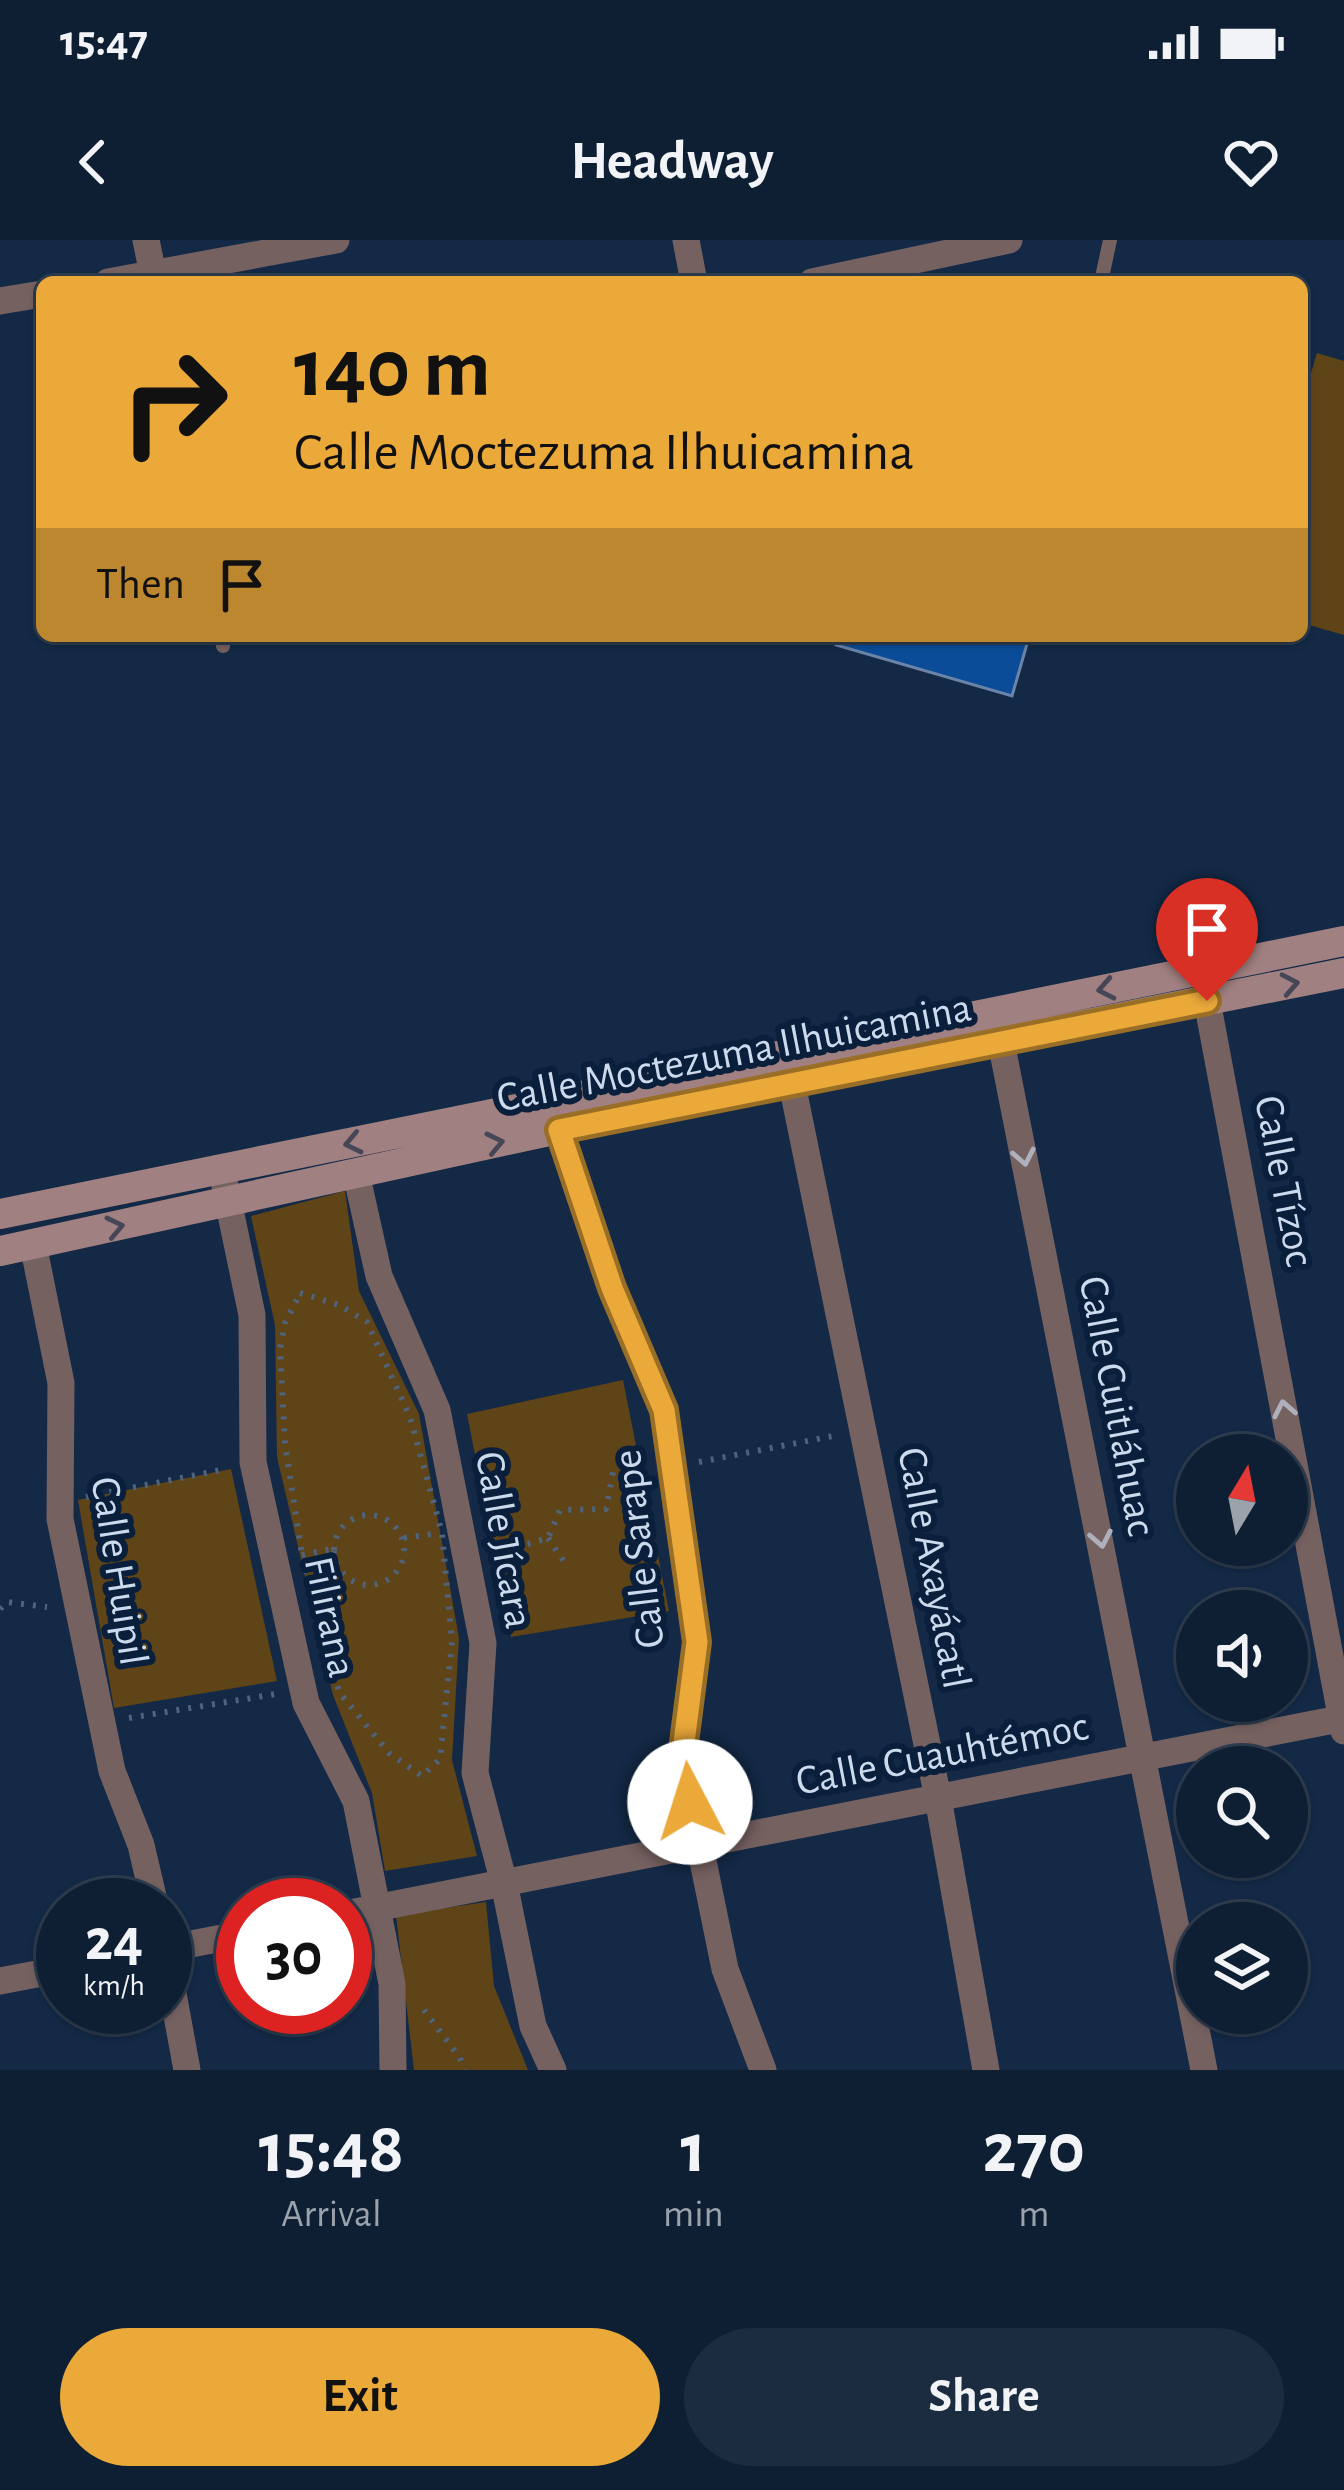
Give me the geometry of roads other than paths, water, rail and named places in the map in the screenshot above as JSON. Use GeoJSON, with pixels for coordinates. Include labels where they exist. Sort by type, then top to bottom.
{"type":"FeatureCollection","features":[{"type":"Feature","properties":{"kind":"street"},"geometry":{"type":"LineString","coordinates":[[146,240],[153,276]]}},
{"type":"Feature","properties":{"kind":"street"},"geometry":{"type":"LineString","coordinates":[[163,276],[336,240]]}},
{"type":"Feature","properties":{"kind":"street"},"geometry":{"type":"LineString","coordinates":[[686,240],[693,276]]}},
{"type":"Feature","properties":{"kind":"street"},"geometry":{"type":"LineString","coordinates":[[836,276],[963,244],[1009,240]]}},
{"type":"Feature","properties":{"kind":"street"},"geometry":{"type":"LineString","coordinates":[[0,301],[36,294]]}},
{"type":"Feature","properties":{"kind":"street","name":"Calle Moctezuma Ilhuicamina"},"geometry":{"type":"LineString","coordinates":[[0,1251],[356,1173],[555,1115],[1344,941]]}},
{"type":"Feature","properties":{"kind":"street","name":"Calle Moctezuma Ilhuicamina"},"geometry":{"type":"LineString","coordinates":[[0,1214],[555,1115],[792,1084],[1344,973]]}},
{"type":"Feature","properties":{"kind":"street","name":"Calle Tízoc"},"geometry":{"type":"LineString","coordinates":[[1207,1001],[1343,1723]]}},
{"type":"Feature","properties":{"kind":"street","name":"Calle Cuitláhuac"},"geometry":{"type":"LineString","coordinates":[[1001,1042],[1204,2070]]}},
{"type":"Feature","properties":{"kind":"street","name":"Calle Axayácatl"},"geometry":{"type":"LineString","coordinates":[[792,1084],[938,1798],[986,2070]]}},
{"type":"Feature","properties":{"kind":"street","name":"Calle Sarape"},"geometry":{"type":"LineString","coordinates":[[555,1115],[612,1288],[664,1410],[697,1642],[682,1758],[725,1969],[763,2070]]}},
{"type":"Feature","properties":{"kind":"street","name":"Filirana"},"geometry":{"type":"LineString","coordinates":[[221,1171],[252,1315],[254,1462],[303,1691],[356,1801],[392,1981],[394,2070]]}},
{"type":"Feature","properties":{"kind":"street","name":"Calle Jícara"},"geometry":{"type":"LineString","coordinates":[[356,1173],[379,1276],[437,1410],[483,1643],[475,1773],[504,1883],[533,2026],[553,2070]]}},
{"type":"Feature","properties":{"kind":"street","name":"Calle Huipil"},"geometry":{"type":"LineString","coordinates":[[33,1244],[61,1383],[60,1503],[79,1612],[112,1771],[149,1878]]}},
{"type":"Feature","properties":{"kind":"street","name":"Calle Cuauhtémoc"},"geometry":{"type":"LineString","coordinates":[[372,1909],[1145,1757],[1343,1723]]}},
{"type":"Feature","properties":{"kind":"street"},"geometry":{"type":"LineString","coordinates":[[0,1982],[36,1975]]}},
{"type":"Feature","properties":{"kind":"street"},"geometry":{"type":"LineString","coordinates":[[180,2034],[187,2070]]}},
{"type":"Feature","properties":{"kind":"lane"},"geometry":{"type":"LineString","coordinates":[[1103,276],[1110,240]]}}]}
